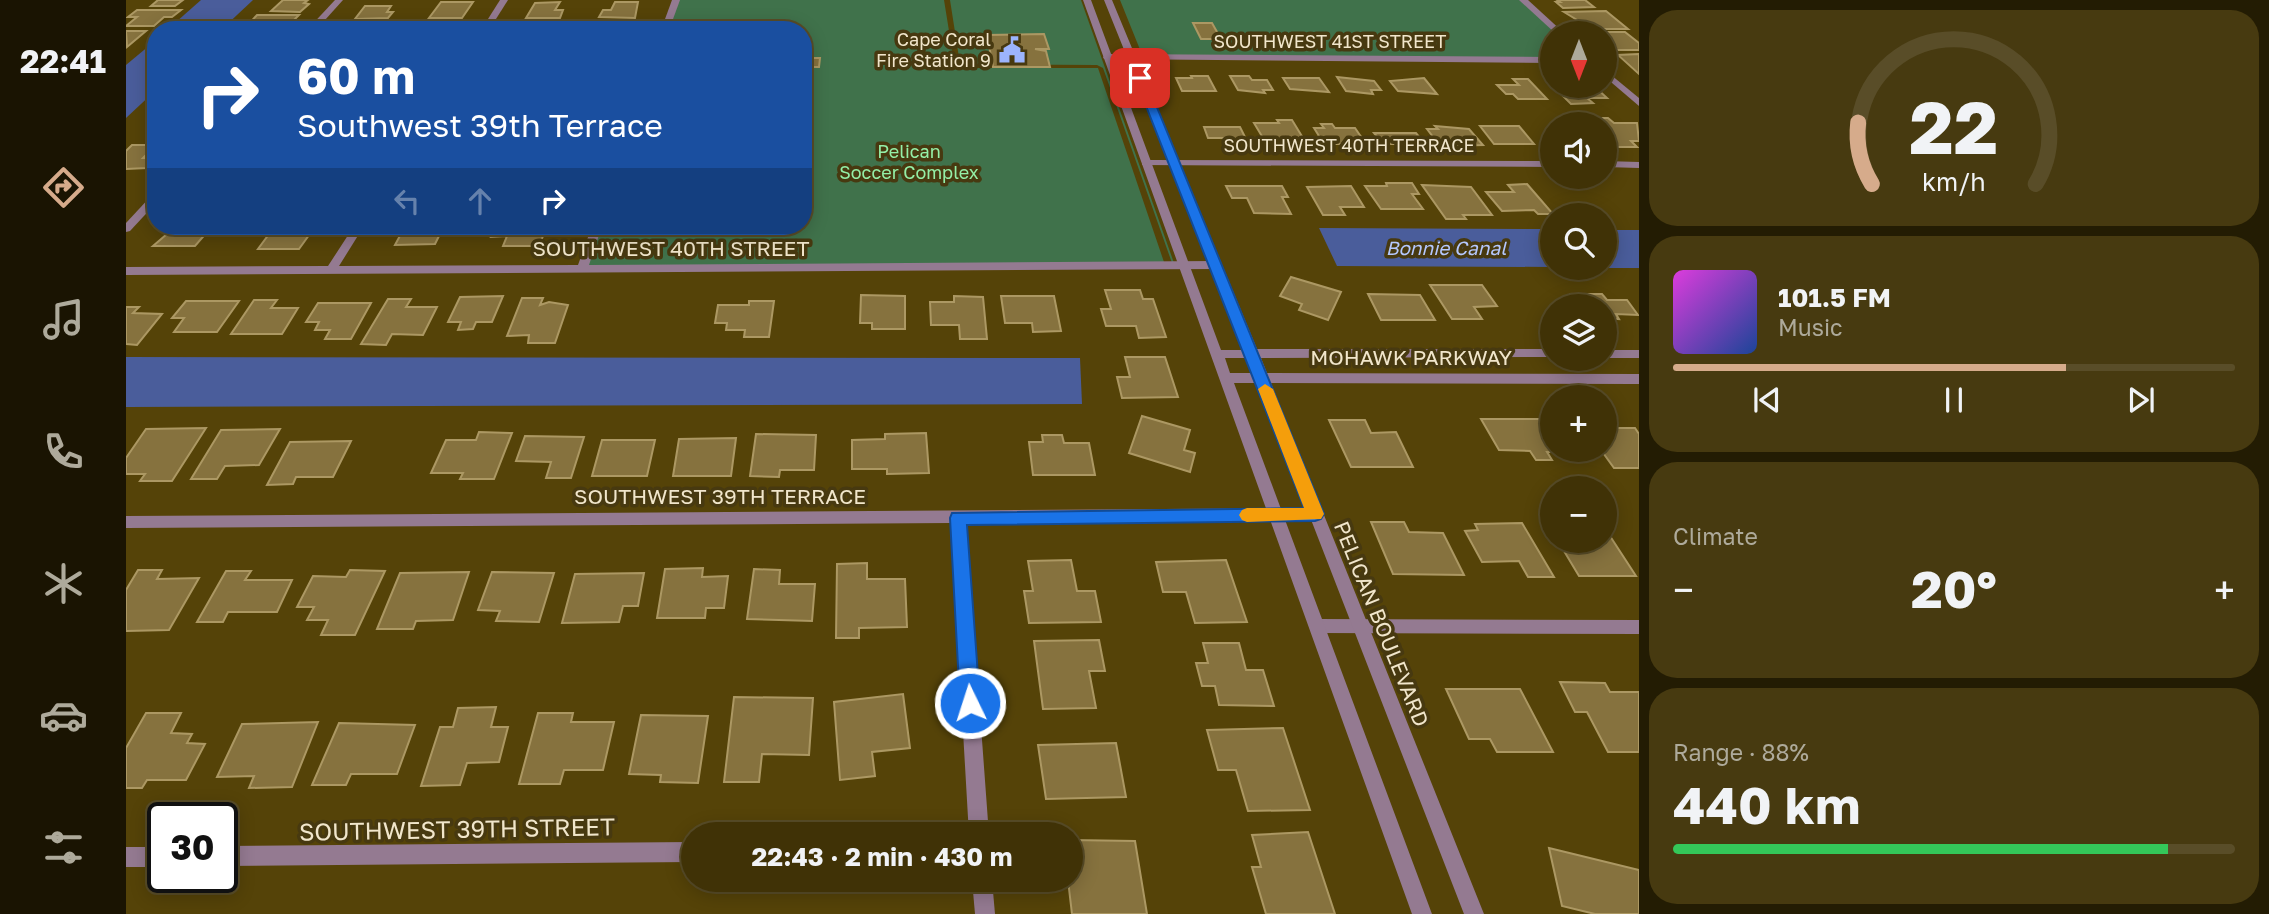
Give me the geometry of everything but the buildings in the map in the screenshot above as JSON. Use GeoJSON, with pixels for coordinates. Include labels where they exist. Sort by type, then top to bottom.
{"type":"FeatureCollection","features":[{"type":"Feature","properties":{"kind":"street"},"geometry":{"type":"LineString","coordinates":[[319,21],[339,0]]}},
{"type":"Feature","properties":{"kind":"street"},"geometry":{"type":"LineString","coordinates":[[491,21],[504,0]]}},
{"type":"Feature","properties":{"kind":"street"},"geometry":{"type":"LineString","coordinates":[[669,21],[676,0]]}},
{"type":"Feature","properties":{"kind":"street"},"geometry":{"type":"LineString","coordinates":[[1087,0],[1422,914]]}},
{"type":"Feature","properties":{"kind":"street","name":"PELICAN BOULEVARD"},"geometry":{"type":"LineString","coordinates":[[1108,0],[1253,354],[1474,914]]}},
{"type":"Feature","properties":{"kind":"street"},"geometry":{"type":"LineString","coordinates":[[1523,0],[1547,21]]}},
{"type":"Feature","properties":{"kind":"street","name":"SOUTHWEST 41ST STREET"},"geometry":{"type":"LineString","coordinates":[[1107,57],[1540,60]]}},
{"type":"Feature","properties":{"kind":"street"},"geometry":{"type":"LineString","coordinates":[[1617,84],[1639,103]]}},
{"type":"Feature","properties":{"kind":"street","name":"SOUTHWEST 40TH TERRACE"},"geometry":{"type":"LineString","coordinates":[[1146,163],[1540,164]]}},
{"type":"Feature","properties":{"kind":"street"},"geometry":{"type":"LineString","coordinates":[[1617,164],[1639,165]]}},
{"type":"Feature","properties":{"kind":"street"},"geometry":{"type":"LineString","coordinates":[[126,229],[147,207]]}},
{"type":"Feature","properties":{"kind":"street"},"geometry":{"type":"LineString","coordinates":[[331,270],[353,235]]}},
{"type":"Feature","properties":{"kind":"street"},"geometry":{"type":"LineString","coordinates":[[582,268],[594,235]]}},
{"type":"Feature","properties":{"kind":"street","name":"SOUTHWEST 40TH STREET"},"geometry":{"type":"LineString","coordinates":[[126,271],[1216,265]]}},
{"type":"Feature","properties":{"kind":"street","name":"MOHAWK PARKWAY"},"geometry":{"type":"LineString","coordinates":[[1217,355],[1540,354]]}},
{"type":"Feature","properties":{"kind":"street"},"geometry":{"type":"LineString","coordinates":[[1617,354],[1639,354]]}},
{"type":"Feature","properties":{"kind":"street","name":"MOHAWK PARKWAY"},"geometry":{"type":"LineString","coordinates":[[1225,378],[1639,379]]}},
{"type":"Feature","properties":{"kind":"street","name":"SOUTHWEST 39TH TERRACE"},"geometry":{"type":"LineString","coordinates":[[126,522],[1315,514]]}},
{"type":"Feature","properties":{"kind":"street"},"geometry":{"type":"LineString","coordinates":[[958,518],[978,822]]}},
{"type":"Feature","properties":{"kind":"street"},"geometry":{"type":"LineString","coordinates":[[1318,625],[1639,627]]}},
{"type":"Feature","properties":{"kind":"street","name":"SOUTHWEST 39TH STREET"},"geometry":{"type":"LineString","coordinates":[[238,856],[681,852]]}},
{"type":"Feature","properties":{"kind":"street"},"geometry":{"type":"LineString","coordinates":[[126,857],[147,857]]}},
{"type":"Feature","properties":{"kind":"street"},"geometry":{"type":"LineString","coordinates":[[983,892],[985,914]]}},
{"type":"Feature","properties":{"kind":"green space","name":"Pelican Soccer Complex"},"geometry":{"type":"Polygon","coordinates":[[[675,0],[944,0],[955,68],[1098,68],[1165,265],[582,269],[594,235],[812,235],[812,21],[668,21],[675,0]]]}},
{"type":"Feature","properties":{"kind":"green space"},"geometry":{"type":"Polygon","coordinates":[[[950,0],[1081,0],[1174,263],[1103,68],[1097,65],[960,64],[950,0]]]}},
{"type":"Feature","properties":{"kind":"green space"},"geometry":{"type":"Polygon","coordinates":[[[1120,0],[1523,0],[1547,21],[1540,21],[1540,59],[1143,57],[1120,0]]]}},
{"type":"Feature","properties":{"kind":"water"},"geometry":{"type":"Polygon","coordinates":[[[201,0],[253,0],[231,21],[177,21],[201,0]]]}},
{"type":"Feature","properties":{"kind":"water"},"geometry":{"type":"Polygon","coordinates":[[[147,48],[147,98],[126,118],[126,65],[147,48]]]}},
{"type":"Feature","properties":{"kind":"water","name":"Bonnie Canal"},"geometry":{"type":"Polygon","coordinates":[[[1319,228],[1540,229],[1540,267],[1337,266],[1319,228]]]}},
{"type":"Feature","properties":{"kind":"water"},"geometry":{"type":"Polygon","coordinates":[[[1617,230],[1639,230],[1639,268],[1617,268],[1617,230]]]}},
{"type":"Feature","properties":{"kind":"water"},"geometry":{"type":"Polygon","coordinates":[[[126,357],[1080,358],[1082,404],[126,407],[126,357]]]}},
{"type":"Feature","properties":{"kind":"slow traffic"},"geometry":{"type":"LineString","coordinates":[[1247,515],[1315,514],[1265,389]]}},
{"type":"Feature","properties":{"kind":"place","name":"Cape Coral Fire Station 9"},"geometry":{"type":"Point","coordinates":[1012,50]}},
{"type":"Feature","properties":{"kind":"route"},"geometry":{"type":"LineString","coordinates":[[970,703],[958,518],[1315,514],[1140,78]]}}]}
